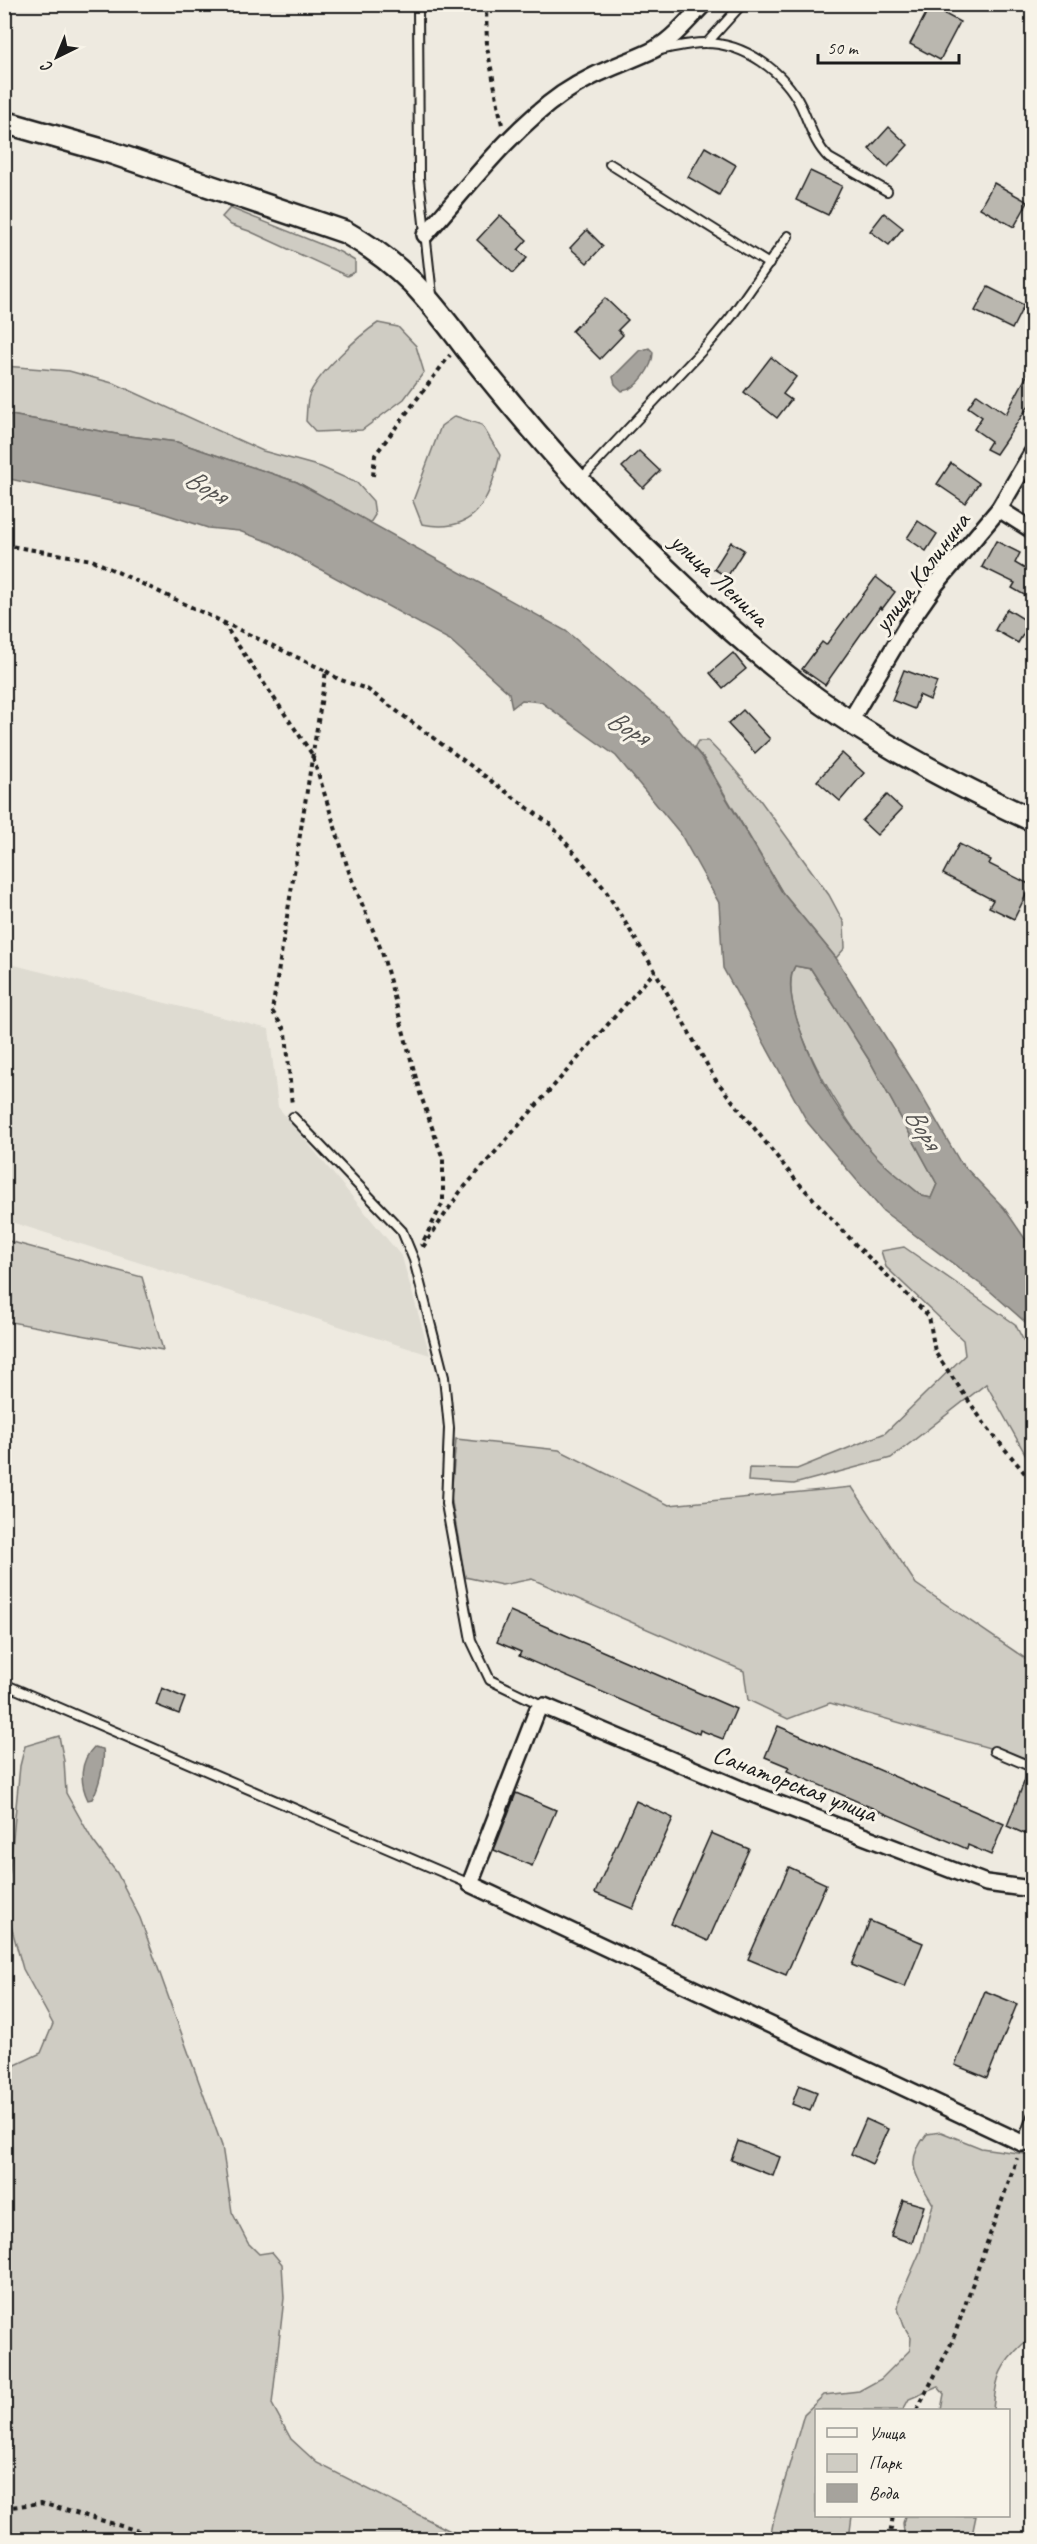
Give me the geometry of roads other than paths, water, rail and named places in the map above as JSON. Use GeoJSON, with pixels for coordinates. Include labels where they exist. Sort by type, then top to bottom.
{"type":"FeatureCollection","features":[{"type":"Feature","properties":{"kind":"street"},"geometry":{"type":"LineString","coordinates":[[425,235],[506,143],[561,95],[594,73],[650,52],[666,42],[704,4]]}},
{"type":"Feature","properties":{"kind":"street","name":"улица Ленина"},"geometry":{"type":"LineString","coordinates":[[4,122],[109,152],[345,232],[375,250],[395,264],[433,303],[461,340],[579,481],[713,612],[781,672],[850,721],[929,768],[1032,820]]}},
{"type":"Feature","properties":{"kind":"street","name":"улица Калинина"},"geometry":{"type":"LineString","coordinates":[[850,721],[906,627],[936,584],[999,509],[1032,453]]}},
{"type":"Feature","properties":{"kind":"street"},"geometry":{"type":"LineString","coordinates":[[999,509],[1032,530]]}},
{"type":"Feature","properties":{"kind":"street"},"geometry":{"type":"LineString","coordinates":[[544,1706],[537,1711],[470,1884],[1027,2145]]}},
{"type":"Feature","properties":{"kind":"street","name":"Санаторская улица"},"geometry":{"type":"LineString","coordinates":[[544,1706],[745,1791],[986,1884],[1032,1889]]}},
{"type":"Feature","properties":{"kind":"lane"},"geometry":{"type":"LineString","coordinates":[[418,4],[419,178],[433,303]]}},
{"type":"Feature","properties":{"kind":"lane"},"geometry":{"type":"LineString","coordinates":[[707,43],[742,4]]}},
{"type":"Feature","properties":{"kind":"lane"},"geometry":{"type":"LineString","coordinates":[[650,52],[707,43],[731,46],[757,58],[771,69],[800,104],[821,151],[886,191]]}},
{"type":"Feature","properties":{"kind":"lane"},"geometry":{"type":"LineString","coordinates":[[610,164],[769,264]]}},
{"type":"Feature","properties":{"kind":"lane"},"geometry":{"type":"LineString","coordinates":[[579,481],[711,341],[788,236]]}},
{"type":"Feature","properties":{"kind":"lane"},"geometry":{"type":"LineString","coordinates":[[293,1117],[402,1231],[414,1260],[444,1377],[449,1428],[446,1504],[471,1640],[490,1680],[544,1706]]}},
{"type":"Feature","properties":{"kind":"lane"},"geometry":{"type":"LineString","coordinates":[[4,1684],[470,1884]]}},
{"type":"Feature","properties":{"kind":"lane"},"geometry":{"type":"LineString","coordinates":[[994,1751],[1032,1767]]}},
{"type":"Feature","properties":{"kind":"lane"},"geometry":{"type":"LineString","coordinates":[[1027,2145],[1032,2116]]}},
{"type":"Feature","properties":{"kind":"water"},"geometry":{"type":"Polygon","coordinates":[[[649,348],[653,352],[647,370],[639,382],[628,390],[622,391],[615,384],[613,377],[639,351],[649,348]]]}},
{"type":"Feature","properties":{"kind":"water","name":"Воря"},"geometry":{"type":"Polygon","coordinates":[[[5,414],[122,435],[177,442],[297,482],[566,631],[667,716],[703,759],[782,892],[836,958],[915,1084],[960,1162],[1004,1208],[1032,1249],[1032,1328],[991,1292],[883,1211],[808,1123],[723,968],[719,903],[680,833],[616,756],[541,702],[522,700],[512,708],[509,693],[450,640],[272,543],[239,531],[208,528],[156,511],[5,478],[5,414]],[[795,966],[791,978],[791,994],[801,1030],[823,1083],[839,1110],[874,1154],[922,1196],[931,1198],[937,1184],[871,1063],[811,969],[795,966]]]}},
{"type":"Feature","properties":{"kind":"water"},"geometry":{"type":"Polygon","coordinates":[[[94,1747],[103,1749],[103,1761],[97,1788],[92,1799],[88,1800],[83,1786],[82,1772],[86,1759],[94,1747]]]}}]}
